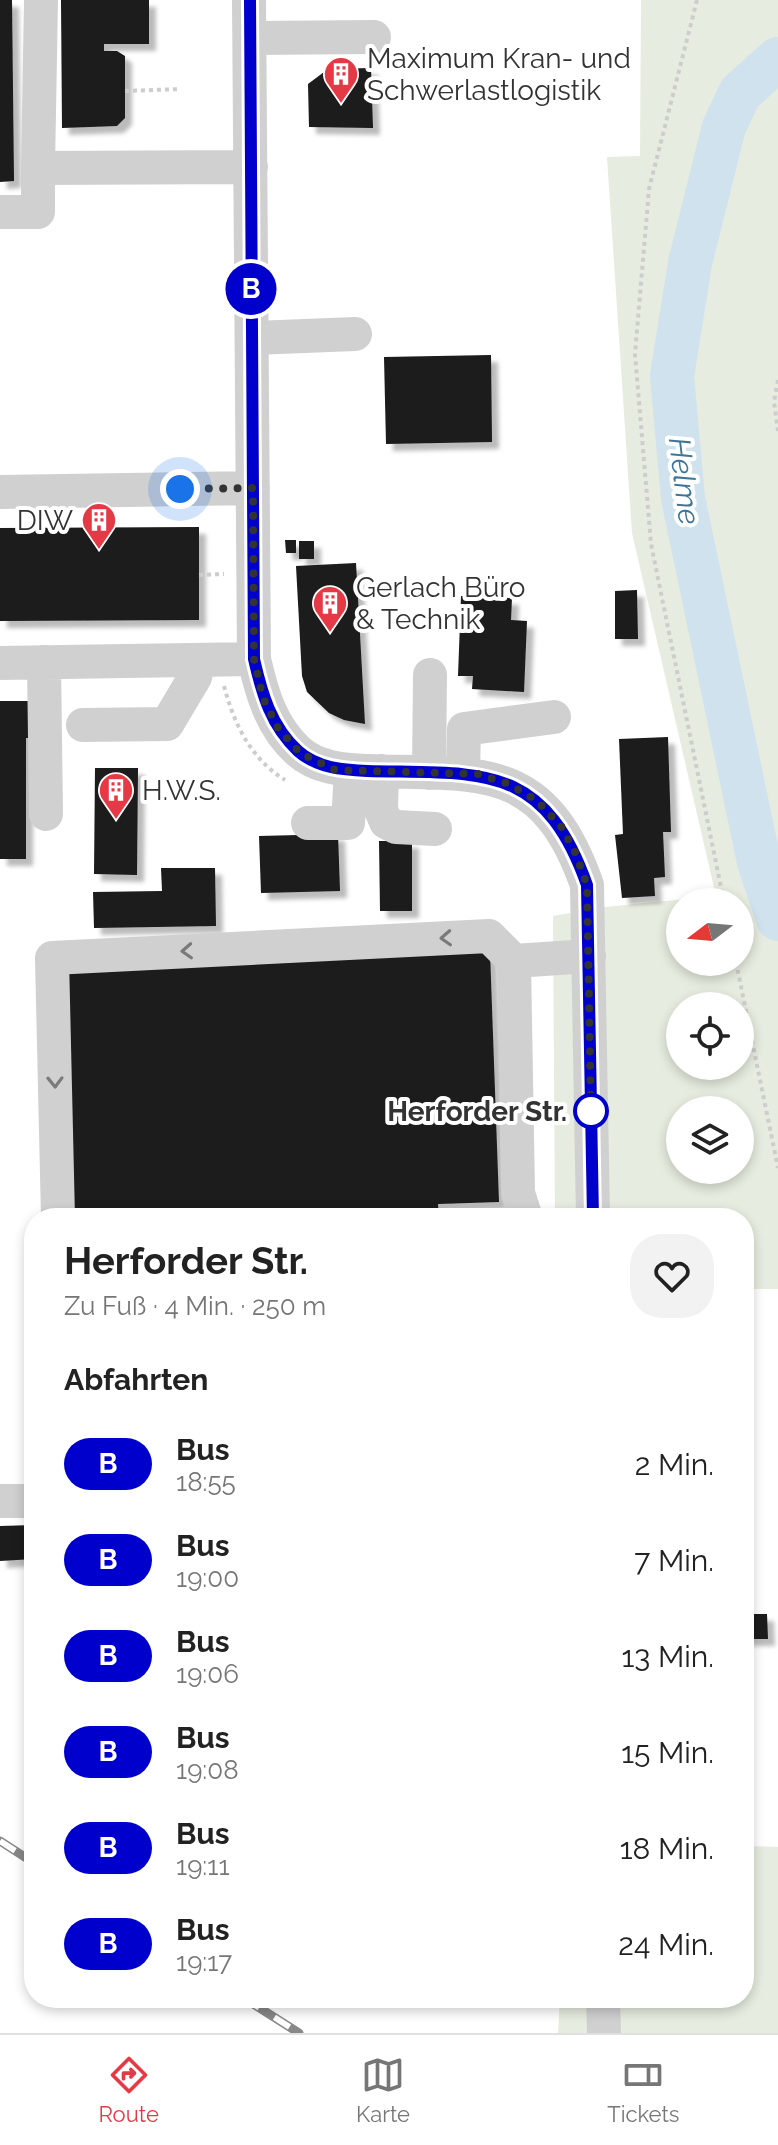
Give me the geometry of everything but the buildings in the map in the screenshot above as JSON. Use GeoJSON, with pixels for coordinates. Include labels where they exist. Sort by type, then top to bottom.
{"type":"FeatureCollection","features":[{"type":"Feature","properties":{"kind":"street"},"geometry":{"type":"LineString","coordinates":[[0,212],[38,212],[41,0]]}},
{"type":"Feature","properties":{"kind":"street"},"geometry":{"type":"LineString","coordinates":[[226,659],[253,488],[249,0]]}},
{"type":"Feature","properties":{"kind":"street"},"geometry":{"type":"LineString","coordinates":[[250,38],[374,37]]}},
{"type":"Feature","properties":{"kind":"street"},"geometry":{"type":"LineString","coordinates":[[38,168],[251,167]]}},
{"type":"Feature","properties":{"kind":"street"},"geometry":{"type":"LineString","coordinates":[[252,338],[355,334]]}},
{"type":"Feature","properties":{"kind":"street"},"geometry":{"type":"LineString","coordinates":[[0,492],[253,488]]}},
{"type":"Feature","properties":{"kind":"street"},"geometry":{"type":"LineString","coordinates":[[83,725],[167,724],[195,677],[226,659]]}},
{"type":"Feature","properties":{"kind":"street"},"geometry":{"type":"LineString","coordinates":[[0,663],[226,659],[263,698],[278,728],[300,753],[335,770],[478,774],[509,784],[536,800],[561,826],[587,885],[593,1208]]}},
{"type":"Feature","properties":{"kind":"street"},"geometry":{"type":"LineString","coordinates":[[44,662],[46,814]]}},
{"type":"Feature","properties":{"kind":"street"},"geometry":{"type":"LineString","coordinates":[[429,773],[430,675]]}},
{"type":"Feature","properties":{"kind":"street"},"geometry":{"type":"LineString","coordinates":[[463,774],[464,729],[554,717]]}},
{"type":"Feature","properties":{"kind":"street"},"geometry":{"type":"LineString","coordinates":[[308,823],[348,823],[367,771]]}},
{"type":"Feature","properties":{"kind":"street"},"geometry":{"type":"LineString","coordinates":[[367,771],[386,822],[396,827],[435,829]]}},
{"type":"Feature","properties":{"kind":"street"},"geometry":{"type":"LineString","coordinates":[[58,1208],[52,958],[489,936],[514,961],[518,1193],[523,1208]]}},
{"type":"Feature","properties":{"kind":"street"},"geometry":{"type":"LineString","coordinates":[[514,961],[589,956]]}},
{"type":"Feature","properties":{"kind":"street"},"geometry":{"type":"LineString","coordinates":[[0,1501],[24,1501]]}},
{"type":"Feature","properties":{"kind":"street"},"geometry":{"type":"LineString","coordinates":[[603,2008],[604,2033]]}},
{"type":"Feature","properties":{"kind":"path"},"geometry":{"type":"LineString","coordinates":[[697,0],[649,189],[635,354],[651,544],[721,888]]}},
{"type":"Feature","properties":{"kind":"path"},"geometry":{"type":"LineString","coordinates":[[125,91],[181,89]]}},
{"type":"Feature","properties":{"kind":"path"},"geometry":{"type":"LineString","coordinates":[[778,380],[774,402],[778,431]]}},
{"type":"Feature","properties":{"kind":"path"},"geometry":{"type":"LineString","coordinates":[[224,560],[224,588]]}},
{"type":"Feature","properties":{"kind":"path"},"geometry":{"type":"LineString","coordinates":[[199,575],[224,574]]}},
{"type":"Feature","properties":{"kind":"path"},"geometry":{"type":"LineString","coordinates":[[226,659],[224,688],[240,731],[260,761],[294,785]]}},
{"type":"Feature","properties":{"kind":"path"},"geometry":{"type":"LineString","coordinates":[[739,976],[778,1168]]}},
{"type":"Feature","properties":{"kind":"shaded area"},"geometry":{"type":"Polygon","coordinates":[[[641,0],[778,0],[778,1289],[754,1289],[754,1208],[555,1208],[553,916],[666,901],[666,976],[754,976],[754,888],[714,888],[632,533],[607,157],[640,156],[641,0]]]}},
{"type":"Feature","properties":{"kind":"shaded area"},"geometry":{"type":"Polygon","coordinates":[[[754,1846],[778,1847],[778,2033],[558,2033],[559,2008],[754,2008],[754,1846]]]}},
{"type":"Feature","properties":{"kind":"waterway","name":"Helme"},"geometry":{"type":"LineString","coordinates":[[778,59],[740,93],[724,127],[690,263],[672,376],[683,498],[759,862],[778,919]]}},
{"type":"Feature","properties":{"kind":"railway"},"geometry":{"type":"LineString","coordinates":[[0,1841],[24,1857]]}},
{"type":"Feature","properties":{"kind":"railway"},"geometry":{"type":"LineString","coordinates":[[260,2008],[299,2033]]}},
{"type":"Feature","properties":{"kind":"bus line","name":"B"},"geometry":{"type":"LineString","coordinates":[[250,0],[254,659],[263,698],[278,728],[300,753],[335,770],[478,774],[509,784],[536,800],[561,826],[587,885],[593,1208]]}},
{"type":"Feature","properties":{"kind":"place","name":"Maximum Kran- und Schwerlastlogistik"},"geometry":{"type":"Point","coordinates":[341,105]}},
{"type":"Feature","properties":{"kind":"place","name":"DIW"},"geometry":{"type":"Point","coordinates":[99,551]}},
{"type":"Feature","properties":{"kind":"place","name":"Gerlach Büro & Technik"},"geometry":{"type":"Point","coordinates":[330,634]}},
{"type":"Feature","properties":{"kind":"place","name":"H.W.S."},"geometry":{"type":"Point","coordinates":[116,821]}},
{"type":"Feature","properties":{"kind":"place","name":"Herforder Str."},"geometry":{"type":"Point","coordinates":[591,1111]}},
{"type":"Feature","properties":{"kind":"route"},"geometry":{"type":"LineString","coordinates":[[180,489],[253,488],[254,659],[263,698],[278,728],[300,753],[335,770],[478,774],[509,784],[536,800],[561,826],[587,885],[591,1111]]}}]}
